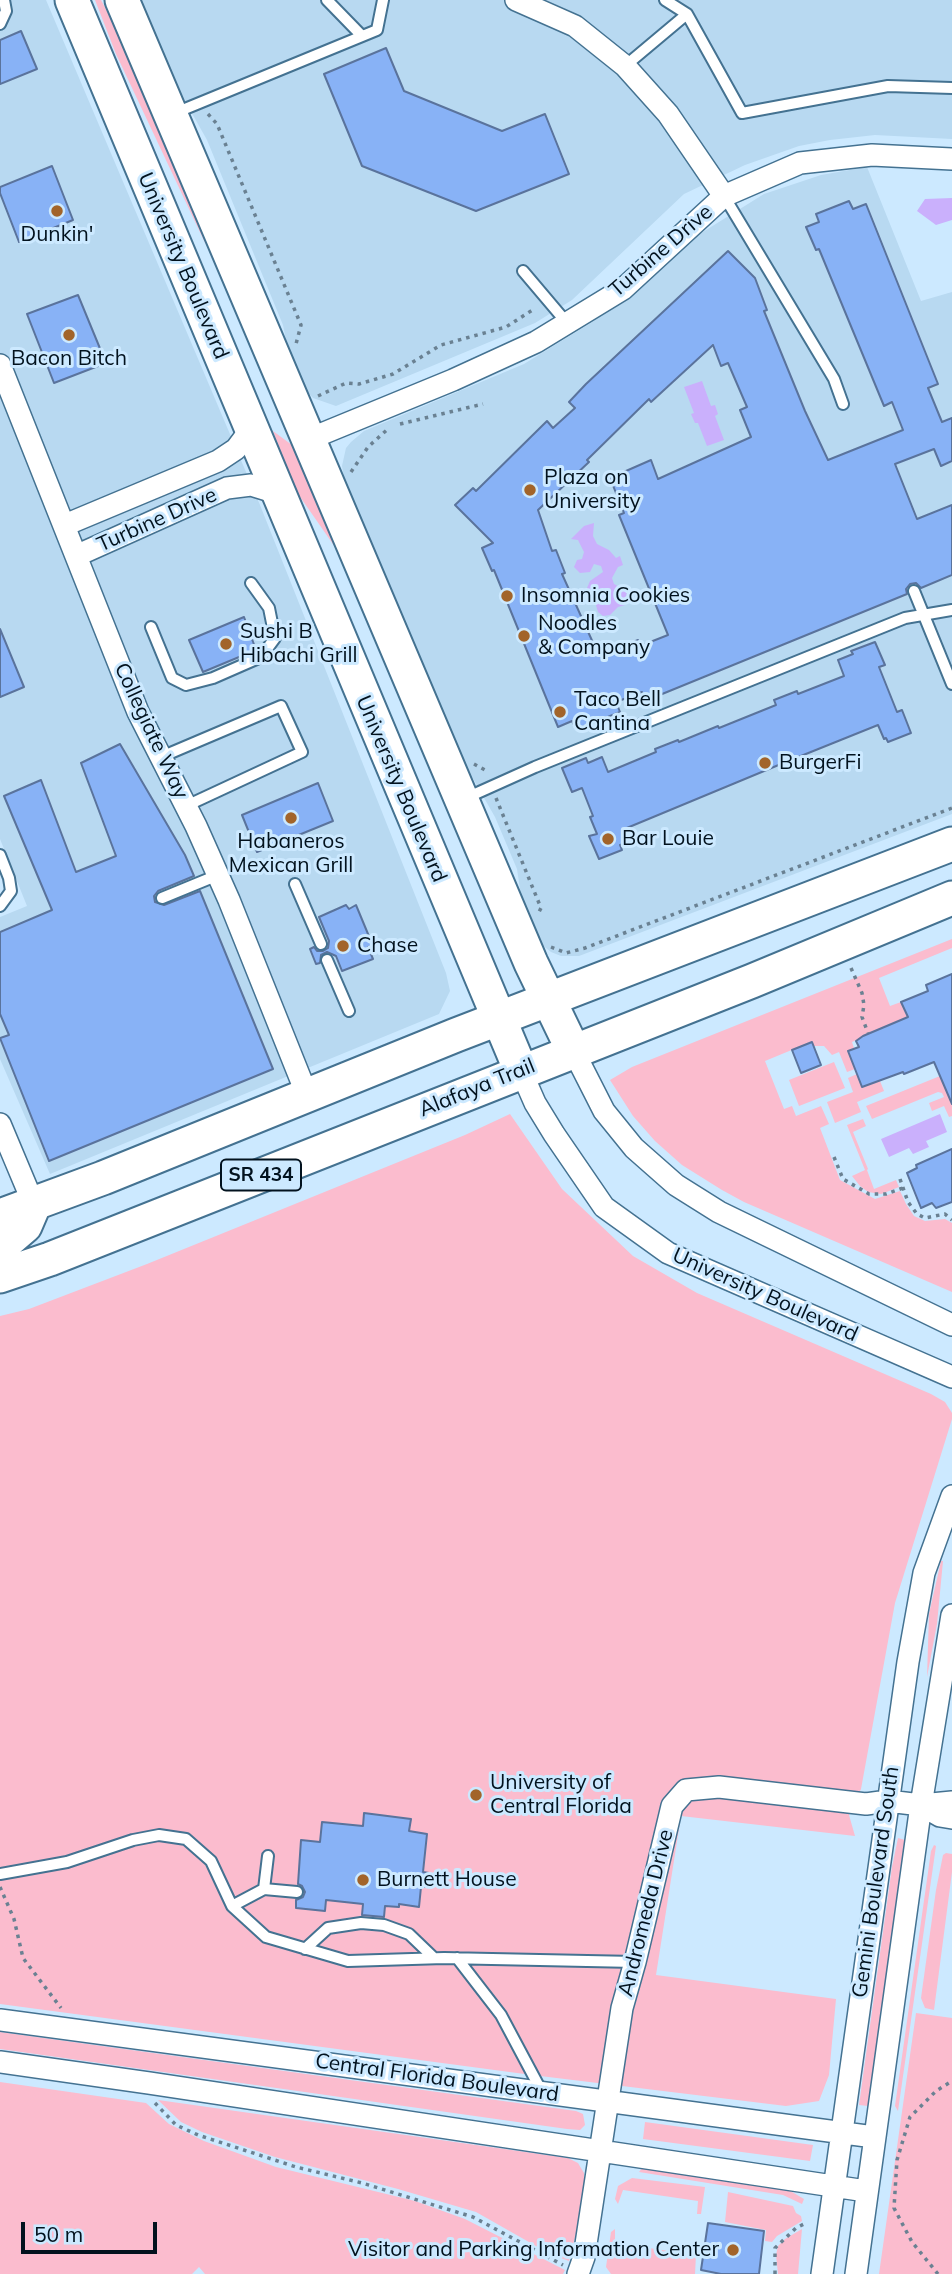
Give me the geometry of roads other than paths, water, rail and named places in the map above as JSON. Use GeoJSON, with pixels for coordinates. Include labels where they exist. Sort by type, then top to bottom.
{"type":"FeatureCollection","features":[{"type":"Feature","properties":{"kind":"main road","name":"University Boulevard"},"geometry":{"type":"LineString","coordinates":[[72,0],[521,1071]]}},
{"type":"Feature","properties":{"kind":"main road"},"geometry":{"type":"LineString","coordinates":[[122,0],[307,440],[363,562],[549,1000],[573,1050]]}},
{"type":"Feature","properties":{"kind":"main road"},"geometry":{"type":"LineString","coordinates":[[227,372],[262,409],[307,440]]}},
{"type":"Feature","properties":{"kind":"main road","name":"SR 434"},"geometry":{"type":"LineString","coordinates":[[0,1216],[34,1205],[498,1019],[952,844]]}},
{"type":"Feature","properties":{"kind":"main road","name":"Alafaya Trail"},"geometry":{"type":"LineString","coordinates":[[0,1276],[62,1254],[752,981],[952,898]]}},
{"type":"Feature","properties":{"kind":"main road"},"geometry":{"type":"LineString","coordinates":[[0,1243],[12,1238],[24,1226],[34,1205]]}},
{"type":"Feature","properties":{"kind":"street"},"geometry":{"type":"LineString","coordinates":[[516,0],[575,26],[625,66],[668,114],[724,195]]}},
{"type":"Feature","properties":{"kind":"street","name":"Turbine Drive"},"geometry":{"type":"LineString","coordinates":[[307,440],[537,342],[623,289],[724,195],[800,163],[873,155],[952,159]]}},
{"type":"Feature","properties":{"kind":"street","name":"Collegiate Way"},"geometry":{"type":"LineString","coordinates":[[0,366],[78,555],[138,712],[218,875],[307,1095]]}},
{"type":"Feature","properties":{"kind":"street","name":"Turbine Drive"},"geometry":{"type":"LineString","coordinates":[[65,525],[218,461],[236,450],[251,429]]}},
{"type":"Feature","properties":{"kind":"street","name":"Turbine Drive"},"geometry":{"type":"LineString","coordinates":[[78,555],[227,488],[251,485],[277,493]]}},
{"type":"Feature","properties":{"kind":"street"},"geometry":{"type":"LineString","coordinates":[[573,1050],[604,1111],[634,1148],[676,1185],[719,1212],[952,1325]]}},
{"type":"Feature","properties":{"kind":"street","name":"University Boulevard"},"geometry":{"type":"LineString","coordinates":[[521,1071],[535,1104],[604,1207],[668,1254],[952,1377]]}},
{"type":"Feature","properties":{"kind":"street"},"geometry":{"type":"LineString","coordinates":[[0,1124],[34,1205]]}},
{"type":"Feature","properties":{"kind":"street","name":"Gemini Boulevard South"},"geometry":{"type":"LineString","coordinates":[[822,2274],[908,1662],[924,1573],[952,1496]]}},
{"type":"Feature","properties":{"kind":"street","name":"Gemini Boulevard South"},"geometry":{"type":"LineString","coordinates":[[856,2274],[921,1805],[952,1615]]}},
{"type":"Feature","properties":{"kind":"street","name":"Andromeda Drive"},"geometry":{"type":"LineString","coordinates":[[573,2271],[584,2257],[622,2007],[672,1806],[686,1790],[719,1787],[866,1804],[888,1801],[921,1805]]}},
{"type":"Feature","properties":{"kind":"street"},"geometry":{"type":"LineString","coordinates":[[921,1805],[952,1802]]}},
{"type":"Feature","properties":{"kind":"street"},"geometry":{"type":"LineString","coordinates":[[921,1805],[940,1816],[952,1818]]}},
{"type":"Feature","properties":{"kind":"street","name":"Central Florida Boulevard"},"geometry":{"type":"LineString","coordinates":[[0,2020],[874,2137]]}},
{"type":"Feature","properties":{"kind":"street"},"geometry":{"type":"LineString","coordinates":[[0,2062],[866,2191]]}},
{"type":"Feature","properties":{"kind":"lane"},"geometry":{"type":"LineString","coordinates":[[0,24],[6,10],[4,0]]}},
{"type":"Feature","properties":{"kind":"lane"},"geometry":{"type":"LineString","coordinates":[[327,0],[362,36]]}},
{"type":"Feature","properties":{"kind":"lane"},"geometry":{"type":"LineString","coordinates":[[171,115],[377,30],[383,0]]}},
{"type":"Feature","properties":{"kind":"lane"},"geometry":{"type":"LineString","coordinates":[[665,0],[687,14],[742,113],[888,86],[952,88]]}},
{"type":"Feature","properties":{"kind":"lane"},"geometry":{"type":"LineString","coordinates":[[625,66],[687,14]]}},
{"type":"Feature","properties":{"kind":"lane"},"geometry":{"type":"LineString","coordinates":[[724,195],[834,379],[843,404]]}},
{"type":"Feature","properties":{"kind":"lane"},"geometry":{"type":"LineString","coordinates":[[523,271],[567,323]]}},
{"type":"Feature","properties":{"kind":"lane"},"geometry":{"type":"LineString","coordinates":[[151,627],[172,678],[186,685],[213,678],[261,657],[275,638],[270,608],[251,583]]}},
{"type":"Feature","properties":{"kind":"lane"},"geometry":{"type":"LineString","coordinates":[[914,591],[952,684]]}},
{"type":"Feature","properties":{"kind":"lane"},"geometry":{"type":"LineString","coordinates":[[463,800],[535,767],[905,618],[952,610]]}},
{"type":"Feature","properties":{"kind":"lane"},"geometry":{"type":"LineString","coordinates":[[161,757],[281,706],[302,752],[186,806]]}},
{"type":"Feature","properties":{"kind":"lane"},"geometry":{"type":"LineString","coordinates":[[0,855],[9,878],[10,891],[0,906]]}},
{"type":"Feature","properties":{"kind":"lane"},"geometry":{"type":"LineString","coordinates":[[162,898],[218,875]]}},
{"type":"Feature","properties":{"kind":"lane"},"geometry":{"type":"LineString","coordinates":[[295,884],[321,944]]}},
{"type":"Feature","properties":{"kind":"lane"},"geometry":{"type":"LineString","coordinates":[[327,960],[349,1011]]}},
{"type":"Feature","properties":{"kind":"lane"},"geometry":{"type":"LineString","coordinates":[[0,1874],[66,1862],[133,1840],[159,1835],[186,1839],[211,1861],[232,1906],[266,1937],[348,1961],[457,1958],[635,1962]]}},
{"type":"Feature","properties":{"kind":"lane"},"geometry":{"type":"LineString","coordinates":[[264,1889],[268,1856]]}},
{"type":"Feature","properties":{"kind":"lane"},"geometry":{"type":"LineString","coordinates":[[232,1906],[264,1889],[297,1892]]}},
{"type":"Feature","properties":{"kind":"lane"},"geometry":{"type":"LineString","coordinates":[[305,1949],[328,1927],[361,1923],[384,1925],[409,1934],[434,1958]]}},
{"type":"Feature","properties":{"kind":"lane"},"geometry":{"type":"LineString","coordinates":[[457,1958],[501,2015],[542,2092]]}},
{"type":"Feature","properties":{"kind":"place","name":"Dunkin'"},"geometry":{"type":"Point","coordinates":[57,211]}},
{"type":"Feature","properties":{"kind":"place","name":"Bacon Bitch"},"geometry":{"type":"Point","coordinates":[69,335]}},
{"type":"Feature","properties":{"kind":"place","name":"Plaza on University"},"geometry":{"type":"Point","coordinates":[530,490]}},
{"type":"Feature","properties":{"kind":"place","name":"Insomnia Cookies"},"geometry":{"type":"Point","coordinates":[507,596]}},
{"type":"Feature","properties":{"kind":"place","name":"Noodles & Company"},"geometry":{"type":"Point","coordinates":[524,636]}},
{"type":"Feature","properties":{"kind":"place","name":"Sushi B Hibachi Grill"},"geometry":{"type":"Point","coordinates":[226,644]}},
{"type":"Feature","properties":{"kind":"place","name":"Taco Bell Cantina"},"geometry":{"type":"Point","coordinates":[560,712]}},
{"type":"Feature","properties":{"kind":"place","name":"BurgerFi"},"geometry":{"type":"Point","coordinates":[765,763]}},
{"type":"Feature","properties":{"kind":"place","name":"Habaneros Mexican Grill"},"geometry":{"type":"Point","coordinates":[291,818]}},
{"type":"Feature","properties":{"kind":"place","name":"Bar Louie"},"geometry":{"type":"Point","coordinates":[608,839]}},
{"type":"Feature","properties":{"kind":"place","name":"Chase"},"geometry":{"type":"Point","coordinates":[343,946]}},
{"type":"Feature","properties":{"kind":"place","name":"University of Central Florida"},"geometry":{"type":"Point","coordinates":[476,1795]}},
{"type":"Feature","properties":{"kind":"place","name":"Burnett House"},"geometry":{"type":"Point","coordinates":[363,1880]}},
{"type":"Feature","properties":{"kind":"place","name":"Visitor and Parking Information Center"},"geometry":{"type":"Point","coordinates":[733,2250]}}]}
